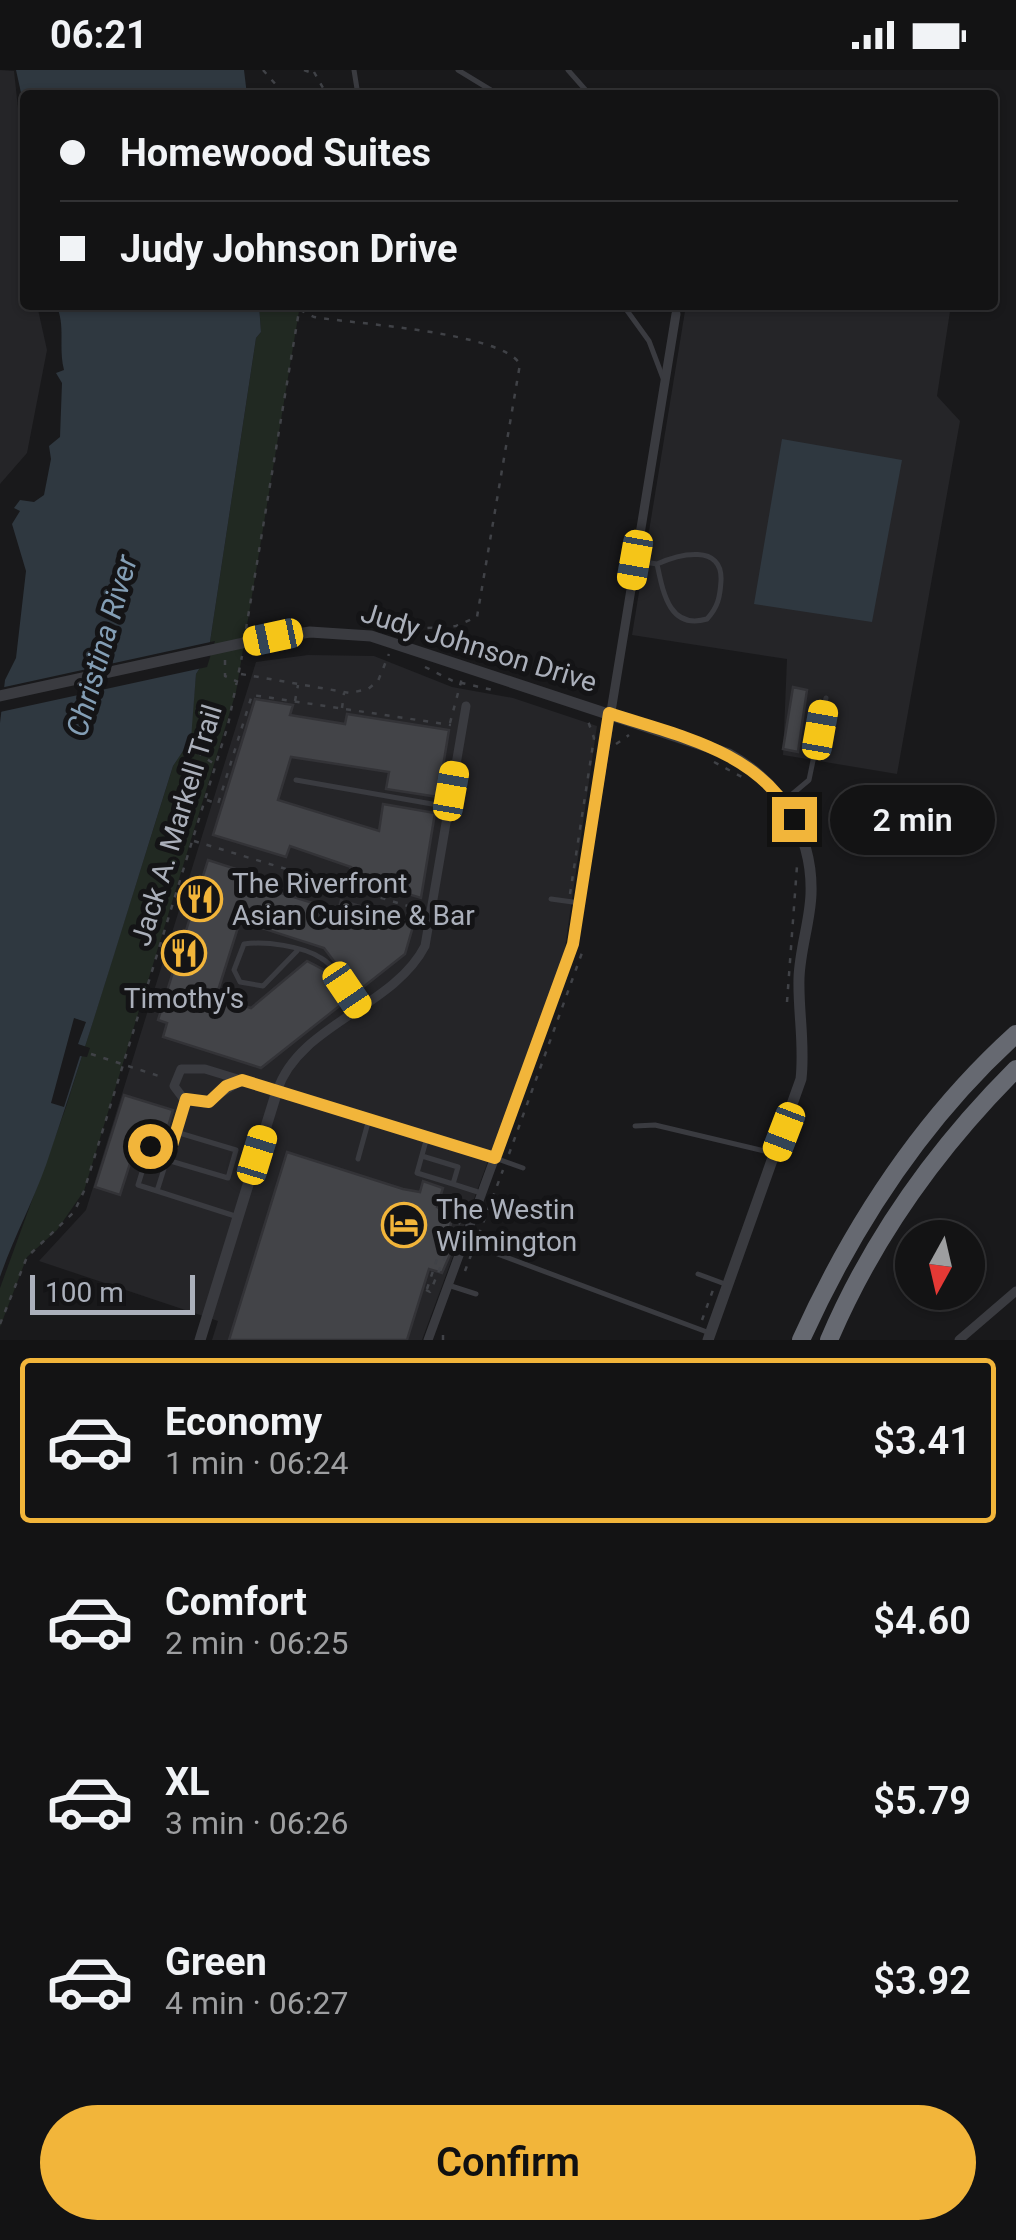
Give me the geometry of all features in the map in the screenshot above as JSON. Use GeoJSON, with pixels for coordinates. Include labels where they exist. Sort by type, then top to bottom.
{"type":"FeatureCollection","features":[{"type":"Feature","properties":{"kind":"highway"},"geometry":{"type":"LineString","coordinates":[[801,1340],[842,1255],[898,1167],[974,1075],[1016,1034]]}},
{"type":"Feature","properties":{"kind":"highway"},"geometry":{"type":"LineString","coordinates":[[829,1340],[863,1266],[914,1186],[1016,1069]]}},
{"type":"Feature","properties":{"kind":"street"},"geometry":{"type":"LineString","coordinates":[[428,1340],[477,1191],[495,1158],[565,972],[677,310]]}},
{"type":"Feature","properties":{"kind":"street","name":"Judy Johnson Drive"},"geometry":{"type":"LineString","coordinates":[[0,696],[249,640],[346,632],[390,640],[465,664],[608,720],[729,754],[755,771],[784,802],[807,852],[811,896],[799,980],[804,1046],[801,1079],[776,1154],[722,1283],[706,1334]]}},
{"type":"Feature","properties":{"kind":"street"},"geometry":{"type":"LineString","coordinates":[[200,1340],[266,1124],[294,1060],[414,965],[424,946],[466,706]]}},
{"type":"Feature","properties":{"kind":"street"},"geometry":{"type":"LineString","coordinates":[[242,1080],[226,1086],[209,1102],[186,1099],[175,1091],[174,1081],[181,1069],[190,1066],[242,1080],[495,1158]]}},
{"type":"Feature","properties":{"kind":"street"},"geometry":{"type":"LineString","coordinates":[[959,1340],[1016,1291]]}},
{"type":"Feature","properties":{"kind":"lane"},"geometry":{"type":"LineString","coordinates":[[458,70],[491,90]]}},
{"type":"Feature","properties":{"kind":"lane"},"geometry":{"type":"LineString","coordinates":[[568,70],[586,90]]}},
{"type":"Feature","properties":{"kind":"lane"},"geometry":{"type":"LineString","coordinates":[[627,310],[649,341],[664,381]]}},
{"type":"Feature","properties":{"kind":"lane"},"geometry":{"type":"LineString","coordinates":[[635,560],[657,564],[678,554],[708,556],[716,561],[722,570],[720,598],[706,619],[696,622],[678,618],[669,608],[657,564]]}},
{"type":"Feature","properties":{"kind":"lane"},"geometry":{"type":"LineString","coordinates":[[784,802],[808,780],[826,698]]}},
{"type":"Feature","properties":{"kind":"lane"},"geometry":{"type":"LineString","coordinates":[[296,780],[448,807]]}},
{"type":"Feature","properties":{"kind":"lane"},"geometry":{"type":"LineString","coordinates":[[550,898],[574,902]]}},
{"type":"Feature","properties":{"kind":"lane"},"geometry":{"type":"LineString","coordinates":[[298,951],[263,986],[240,982],[234,970],[244,944],[261,942],[298,951],[321,957],[360,1008]]}},
{"type":"Feature","properties":{"kind":"lane"},"geometry":{"type":"LineString","coordinates":[[158,1191],[186,1099]]}},
{"type":"Feature","properties":{"kind":"lane"},"geometry":{"type":"LineString","coordinates":[[358,1158],[369,1120]]}},
{"type":"Feature","properties":{"kind":"lane"},"geometry":{"type":"LineString","coordinates":[[635,1126],[655,1125],[776,1154]]}},
{"type":"Feature","properties":{"kind":"lane"},"geometry":{"type":"LineString","coordinates":[[167,1160],[228,1178],[236,1150],[176,1132]]}},
{"type":"Feature","properties":{"kind":"lane"},"geometry":{"type":"LineString","coordinates":[[427,1137],[417,1174],[477,1191]]}},
{"type":"Feature","properties":{"kind":"lane"},"geometry":{"type":"LineString","coordinates":[[170,1152],[150,1146],[138,1185],[238,1217]]}},
{"type":"Feature","properties":{"kind":"lane"},"geometry":{"type":"LineString","coordinates":[[422,1156],[458,1166],[453,1184]]}},
{"type":"Feature","properties":{"kind":"lane"},"geometry":{"type":"LineString","coordinates":[[495,1158],[523,1168]]}},
{"type":"Feature","properties":{"kind":"lane"},"geometry":{"type":"LineString","coordinates":[[492,1252],[706,1334]]}},
{"type":"Feature","properties":{"kind":"lane"},"geometry":{"type":"LineString","coordinates":[[698,1274],[722,1283]]}},
{"type":"Feature","properties":{"kind":"lane"},"geometry":{"type":"LineString","coordinates":[[448,1284],[476,1294]]}},
{"type":"Feature","properties":{"kind":"path"},"geometry":{"type":"LineString","coordinates":[[263,70],[281,90]]}},
{"type":"Feature","properties":{"kind":"path"},"geometry":{"type":"LineString","coordinates":[[304,70],[314,71]]}},
{"type":"Feature","properties":{"kind":"path"},"geometry":{"type":"LineString","coordinates":[[249,640],[299,310]]}},
{"type":"Feature","properties":{"kind":"path"},"geometry":{"type":"LineString","coordinates":[[304,310],[314,317],[413,329],[502,348],[520,364],[477,616],[456,626],[427,628]]}},
{"type":"Feature","properties":{"kind":"path"},"geometry":{"type":"LineString","coordinates":[[376,650],[403,656]]}},
{"type":"Feature","properties":{"kind":"path"},"geometry":{"type":"LineString","coordinates":[[239,674],[344,692],[374,685],[389,653]]}},
{"type":"Feature","properties":{"kind":"path","name":"Jack A. Markell Trail"},"geometry":{"type":"LineString","coordinates":[[0,1324],[27,1257],[74,1212],[193,841],[236,692],[242,656]]}},
{"type":"Feature","properties":{"kind":"path"},"geometry":{"type":"LineString","coordinates":[[226,659],[224,675],[238,682]]}},
{"type":"Feature","properties":{"kind":"path"},"geometry":{"type":"LineString","coordinates":[[416,662],[460,684],[504,692]]}},
{"type":"Feature","properties":{"kind":"path"},"geometry":{"type":"LineString","coordinates":[[450,725],[465,664]]}},
{"type":"Feature","properties":{"kind":"path"},"geometry":{"type":"LineString","coordinates":[[295,701],[298,684]]}},
{"type":"Feature","properties":{"kind":"path"},"geometry":{"type":"LineString","coordinates":[[236,692],[462,726]]}},
{"type":"Feature","properties":{"kind":"path"},"geometry":{"type":"LineString","coordinates":[[342,708],[344,692]]}},
{"type":"Feature","properties":{"kind":"path"},"geometry":{"type":"LineString","coordinates":[[205,799],[218,804],[252,694]]}},
{"type":"Feature","properties":{"kind":"path"},"geometry":{"type":"LineString","coordinates":[[206,702],[197,752],[215,764]]}},
{"type":"Feature","properties":{"kind":"path"},"geometry":{"type":"LineString","coordinates":[[574,902],[594,738],[587,719],[608,720],[631,734]]}},
{"type":"Feature","properties":{"kind":"path"},"geometry":{"type":"LineString","coordinates":[[704,758],[745,779]]}},
{"type":"Feature","properties":{"kind":"path"},"geometry":{"type":"LineString","coordinates":[[193,841],[432,914]]}},
{"type":"Feature","properties":{"kind":"path"},"geometry":{"type":"LineString","coordinates":[[789,1016],[786,975],[798,902],[797,866]]}},
{"type":"Feature","properties":{"kind":"path"},"geometry":{"type":"LineString","coordinates":[[91,1054],[174,1081]]}},
{"type":"Feature","properties":{"kind":"path"},"geometry":{"type":"LineString","coordinates":[[444,1255],[439,1253],[426,1290],[430,1292],[444,1255],[456,1223],[463,1220],[477,1191]]}},
{"type":"Feature","properties":{"kind":"path"},"geometry":{"type":"LineString","coordinates":[[706,1334],[722,1283]]}},
{"type":"Feature","properties":{"kind":"shaded area"},"geometry":{"type":"Polygon","coordinates":[[[0,70],[14,71],[20,126],[20,310],[38,310],[47,350],[27,453],[0,484],[0,70]]]}},
{"type":"Feature","properties":{"kind":"shaded area"},"geometry":{"type":"Polygon","coordinates":[[[259,310],[299,310],[236,692],[84,1191],[57,1230],[27,1257],[0,1327],[0,1288],[66,1107],[173,766],[190,739],[196,674],[208,655],[256,338],[261,332],[259,310]]]}},
{"type":"Feature","properties":{"kind":"shaded area"},"geometry":{"type":"Polygon","coordinates":[[[685,310],[950,310],[937,396],[960,421],[897,774],[783,755],[787,659],[632,635],[685,310]]]}},
{"type":"Feature","properties":{"kind":"shaded area"},"geometry":{"type":"Polygon","coordinates":[[[308,655],[374,656],[452,687],[513,698],[597,726],[564,955],[422,1340],[212,1340],[218,1321],[39,1261],[86,1210],[256,662],[308,655]]]}},
{"type":"Feature","properties":{"kind":"water"},"geometry":{"type":"Polygon","coordinates":[[[16,70],[244,70],[246,90],[20,90],[16,70]]]}},
{"type":"Feature","properties":{"kind":"water","name":"Christina River"},"geometry":{"type":"Polygon","coordinates":[[[58,310],[259,310],[261,332],[256,338],[208,655],[196,674],[191,739],[173,766],[46,1165],[0,1277],[0,723],[5,680],[16,658],[26,571],[12,524],[20,511],[14,508],[20,500],[34,502],[44,495],[51,459],[49,446],[60,437],[62,383],[56,373],[64,370],[58,310]]]}},
{"type":"Feature","properties":{"kind":"water"},"geometry":{"type":"Polygon","coordinates":[[[782,439],[902,460],[872,622],[754,604],[782,439]]]}},
{"type":"Feature","properties":{"kind":"pier"},"geometry":{"type":"Polygon","coordinates":[[[215,641],[207,667],[0,712],[0,688],[215,641]]]}},
{"type":"Feature","properties":{"kind":"pier"},"geometry":{"type":"Polygon","coordinates":[[[74,1018],[86,1022],[78,1044],[90,1048],[87,1057],[80,1056],[64,1107],[51,1103],[74,1018]]]}},
{"type":"Feature","properties":{"kind":"building"},"geometry":{"type":"Polygon","coordinates":[[[793,687],[807,690],[798,752],[783,749],[793,687]]]}},
{"type":"Feature","properties":{"kind":"building"},"geometry":{"type":"Polygon","coordinates":[[[255,699],[293,705],[290,715],[345,724],[347,714],[449,730],[438,797],[386,789],[389,772],[291,757],[278,800],[379,831],[383,804],[435,813],[421,898],[348,876],[351,867],[290,846],[286,857],[213,835],[255,699]]]}},
{"type":"Feature","properties":{"kind":"building"},"geometry":{"type":"Polygon","coordinates":[[[208,860],[276,882],[274,891],[338,911],[341,900],[414,923],[405,954],[357,992],[324,948],[240,921],[216,997],[251,1008],[307,961],[328,972],[347,1000],[261,1068],[163,1037],[167,1023],[158,1020],[208,860]]]}},
{"type":"Feature","properties":{"kind":"building"},"geometry":{"type":"Polygon","coordinates":[[[124,1095],[173,1110],[164,1140],[140,1132],[120,1195],[95,1187],[124,1095]]]}},
{"type":"Feature","properties":{"kind":"building"},"geometry":{"type":"Polygon","coordinates":[[[287,1152],[403,1189],[420,1192],[423,1181],[443,1188],[437,1207],[453,1217],[444,1247],[452,1250],[442,1273],[429,1269],[407,1340],[229,1340],[287,1152]]]}},
{"type":"Feature","properties":{"kind":"place","name":"The Riverfront Asian Cuisine & Bar"},"geometry":{"type":"Point","coordinates":[200,899]}},
{"type":"Feature","properties":{"kind":"place","name":"Timothy's"},"geometry":{"type":"Point","coordinates":[184,953]}},
{"type":"Feature","properties":{"kind":"place","name":"The Westin Wilmington"},"geometry":{"type":"Point","coordinates":[404,1225]}},
{"type":"Feature","properties":{"kind":"route"},"geometry":{"type":"LineString","coordinates":[[150,1146],[170,1152],[186,1099],[209,1102],[226,1086],[242,1080],[495,1158],[550,1016],[573,944],[609,713],[737,759],[770,785],[794,819]]}}]}
